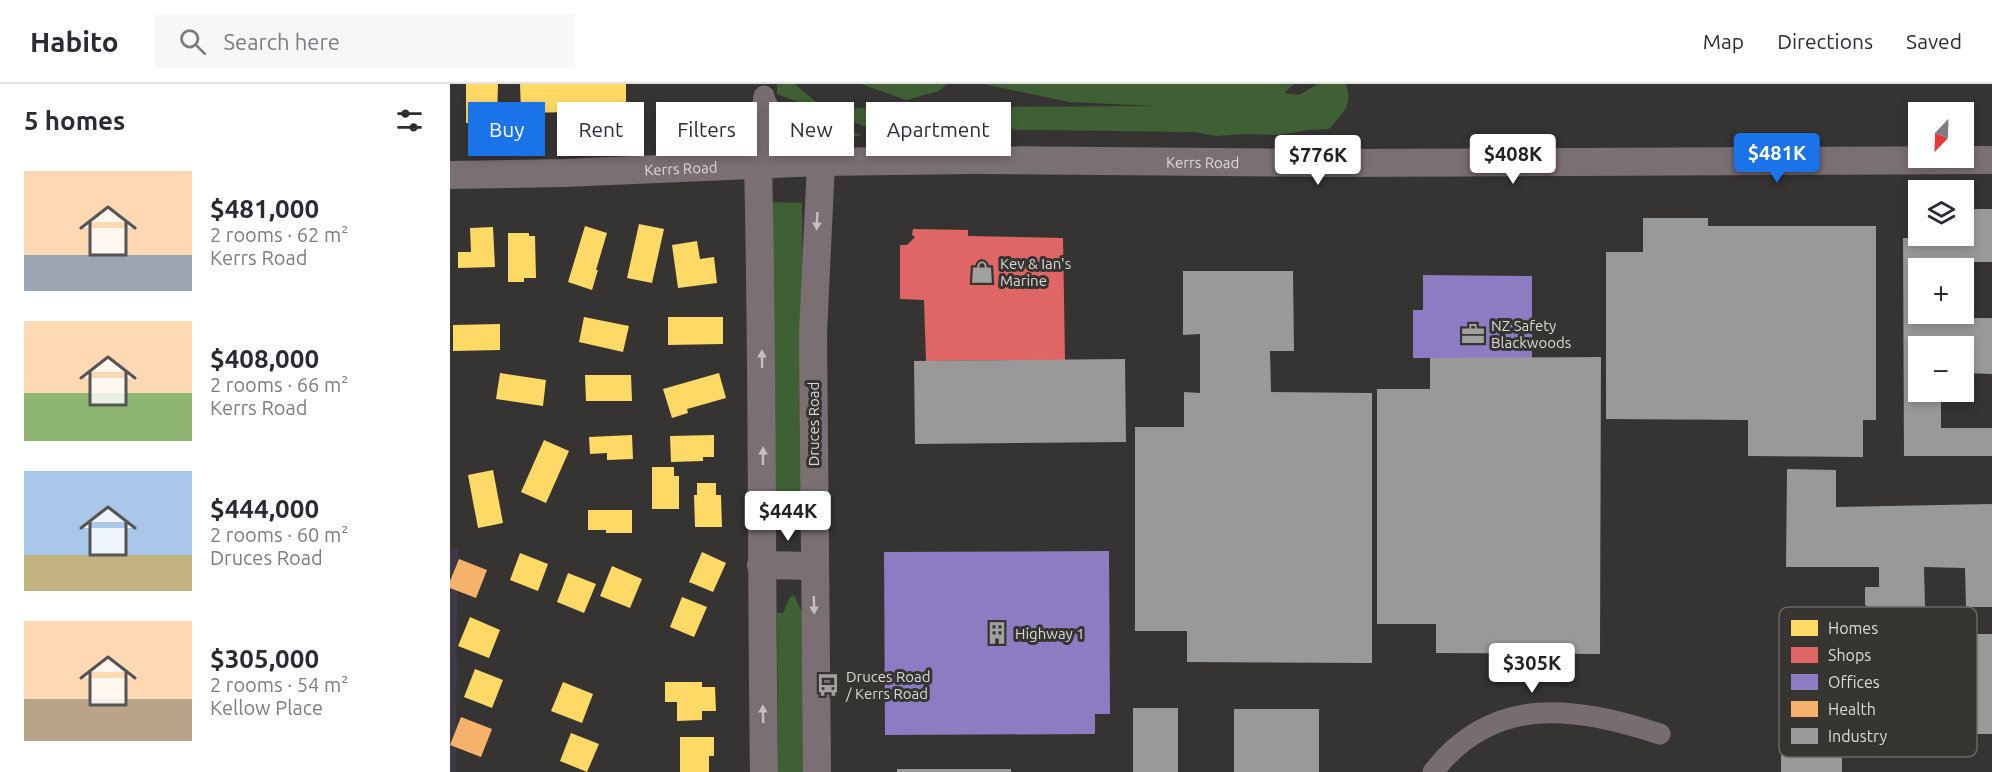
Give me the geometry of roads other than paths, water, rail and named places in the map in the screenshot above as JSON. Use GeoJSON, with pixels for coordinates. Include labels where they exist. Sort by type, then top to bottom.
{"type":"FeatureCollection","features":[{"type":"Feature","properties":{"kind":"main road","name":"Kerrs Road"},"geometry":{"type":"LineString","coordinates":[[450,175],[564,173],[821,162],[995,160],[1338,163],[1992,160]]}},
{"type":"Feature","properties":{"kind":"main road","name":"Druces Road"},"geometry":{"type":"LineString","coordinates":[[817,772],[813,334],[821,162]]}},
{"type":"Feature","properties":{"kind":"main road"},"geometry":{"type":"LineString","coordinates":[[758,164],[763,417],[761,565],[764,772]]}},
{"type":"Feature","properties":{"kind":"main road"},"geometry":{"type":"LineString","coordinates":[[761,565],[814,566]]}},
{"type":"Feature","properties":{"kind":"street"},"geometry":{"type":"LineString","coordinates":[[764,91],[772,115],[789,138],[821,162]]}},
{"type":"Feature","properties":{"kind":"street"},"geometry":{"type":"LineString","coordinates":[[758,164],[764,91]]}},
{"type":"Feature","properties":{"kind":"street"},"geometry":{"type":"LineString","coordinates":[[1433,772],[1464,741],[1490,726],[1516,716],[1568,712],[1621,722],[1660,734]]}},
{"type":"Feature","properties":{"kind":"place","name":"Kev & Ian's Marine"},"geometry":{"type":"Point","coordinates":[982,272]}},
{"type":"Feature","properties":{"kind":"place","name":"NZ Safety Blackwoods"},"geometry":{"type":"Point","coordinates":[1473,334]}},
{"type":"Feature","properties":{"kind":"place","name":"Highway 1"},"geometry":{"type":"Point","coordinates":[997,633]}},
{"type":"Feature","properties":{"kind":"place","name":"Druces Road / Kerrs Road"},"geometry":{"type":"Point","coordinates":[828,685]}}]}
